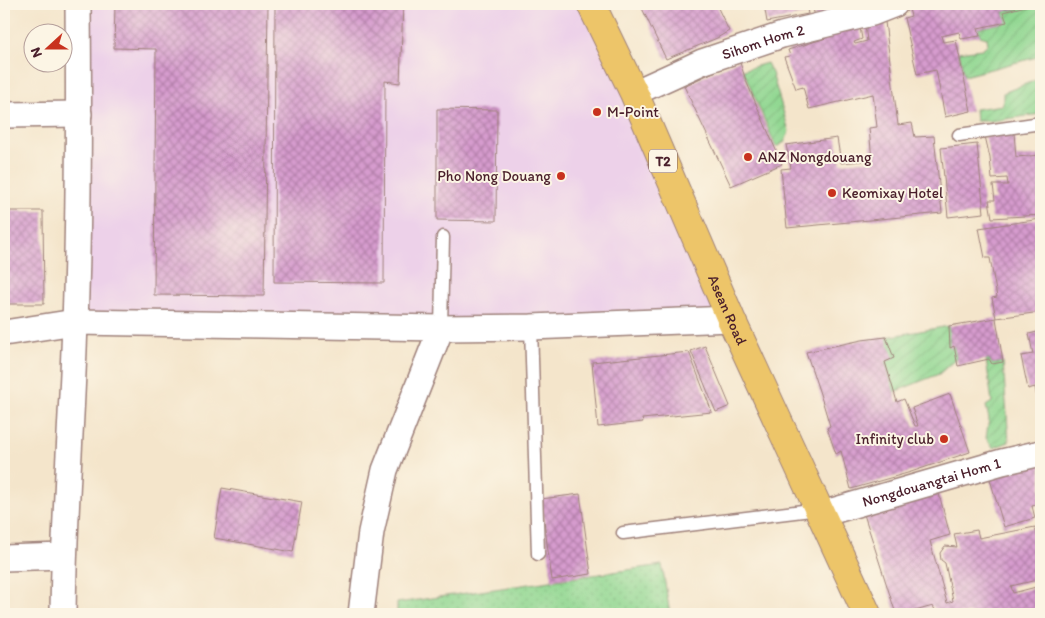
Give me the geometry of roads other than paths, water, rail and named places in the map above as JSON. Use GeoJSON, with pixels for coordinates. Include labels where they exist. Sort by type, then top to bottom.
{"type":"FeatureCollection","features":[{"type":"Feature","properties":{"kind":"main road","name":"Asean Road"},"geometry":{"type":"LineString","coordinates":[[591,4],[634,93],[731,319],[867,614]]}},
{"type":"Feature","properties":{"kind":"street"},"geometry":{"type":"LineString","coordinates":[[63,614],[75,322],[79,114],[78,4]]}},
{"type":"Feature","properties":{"kind":"street","name":"Sihom Hom 2"},"geometry":{"type":"LineString","coordinates":[[634,93],[702,62],[782,35],[872,13],[895,4]]}},
{"type":"Feature","properties":{"kind":"street"},"geometry":{"type":"LineString","coordinates":[[4,115],[79,114]]}},
{"type":"Feature","properties":{"kind":"street"},"geometry":{"type":"LineString","coordinates":[[4,333],[75,322],[440,328],[531,327],[731,319]]}},
{"type":"Feature","properties":{"kind":"street"},"geometry":{"type":"LineString","coordinates":[[361,614],[371,532],[385,470],[440,328]]}},
{"type":"Feature","properties":{"kind":"street","name":"Nongdouangtai Hom 1"},"geometry":{"type":"LineString","coordinates":[[820,512],[1041,453]]}},
{"type":"Feature","properties":{"kind":"street"},"geometry":{"type":"LineString","coordinates":[[4,558],[64,556]]}},
{"type":"Feature","properties":{"kind":"lane"},"geometry":{"type":"LineString","coordinates":[[959,135],[1041,123]]}},
{"type":"Feature","properties":{"kind":"lane"},"geometry":{"type":"LineString","coordinates":[[440,328],[443,237]]}},
{"type":"Feature","properties":{"kind":"lane"},"geometry":{"type":"LineString","coordinates":[[531,327],[538,554]]}},
{"type":"Feature","properties":{"kind":"lane"},"geometry":{"type":"LineString","coordinates":[[623,533],[820,512]]}},
{"type":"Feature","properties":{"kind":"place","name":"M-Point"},"geometry":{"type":"Point","coordinates":[597,112]}},
{"type":"Feature","properties":{"kind":"place","name":"ANZ Nongdouang"},"geometry":{"type":"Point","coordinates":[748,157]}},
{"type":"Feature","properties":{"kind":"place","name":"Pho Nong Douang"},"geometry":{"type":"Point","coordinates":[561,176]}},
{"type":"Feature","properties":{"kind":"place","name":"Keomixay Hotel"},"geometry":{"type":"Point","coordinates":[832,193]}},
{"type":"Feature","properties":{"kind":"place","name":"Infinity club"},"geometry":{"type":"Point","coordinates":[944,439]}}]}
